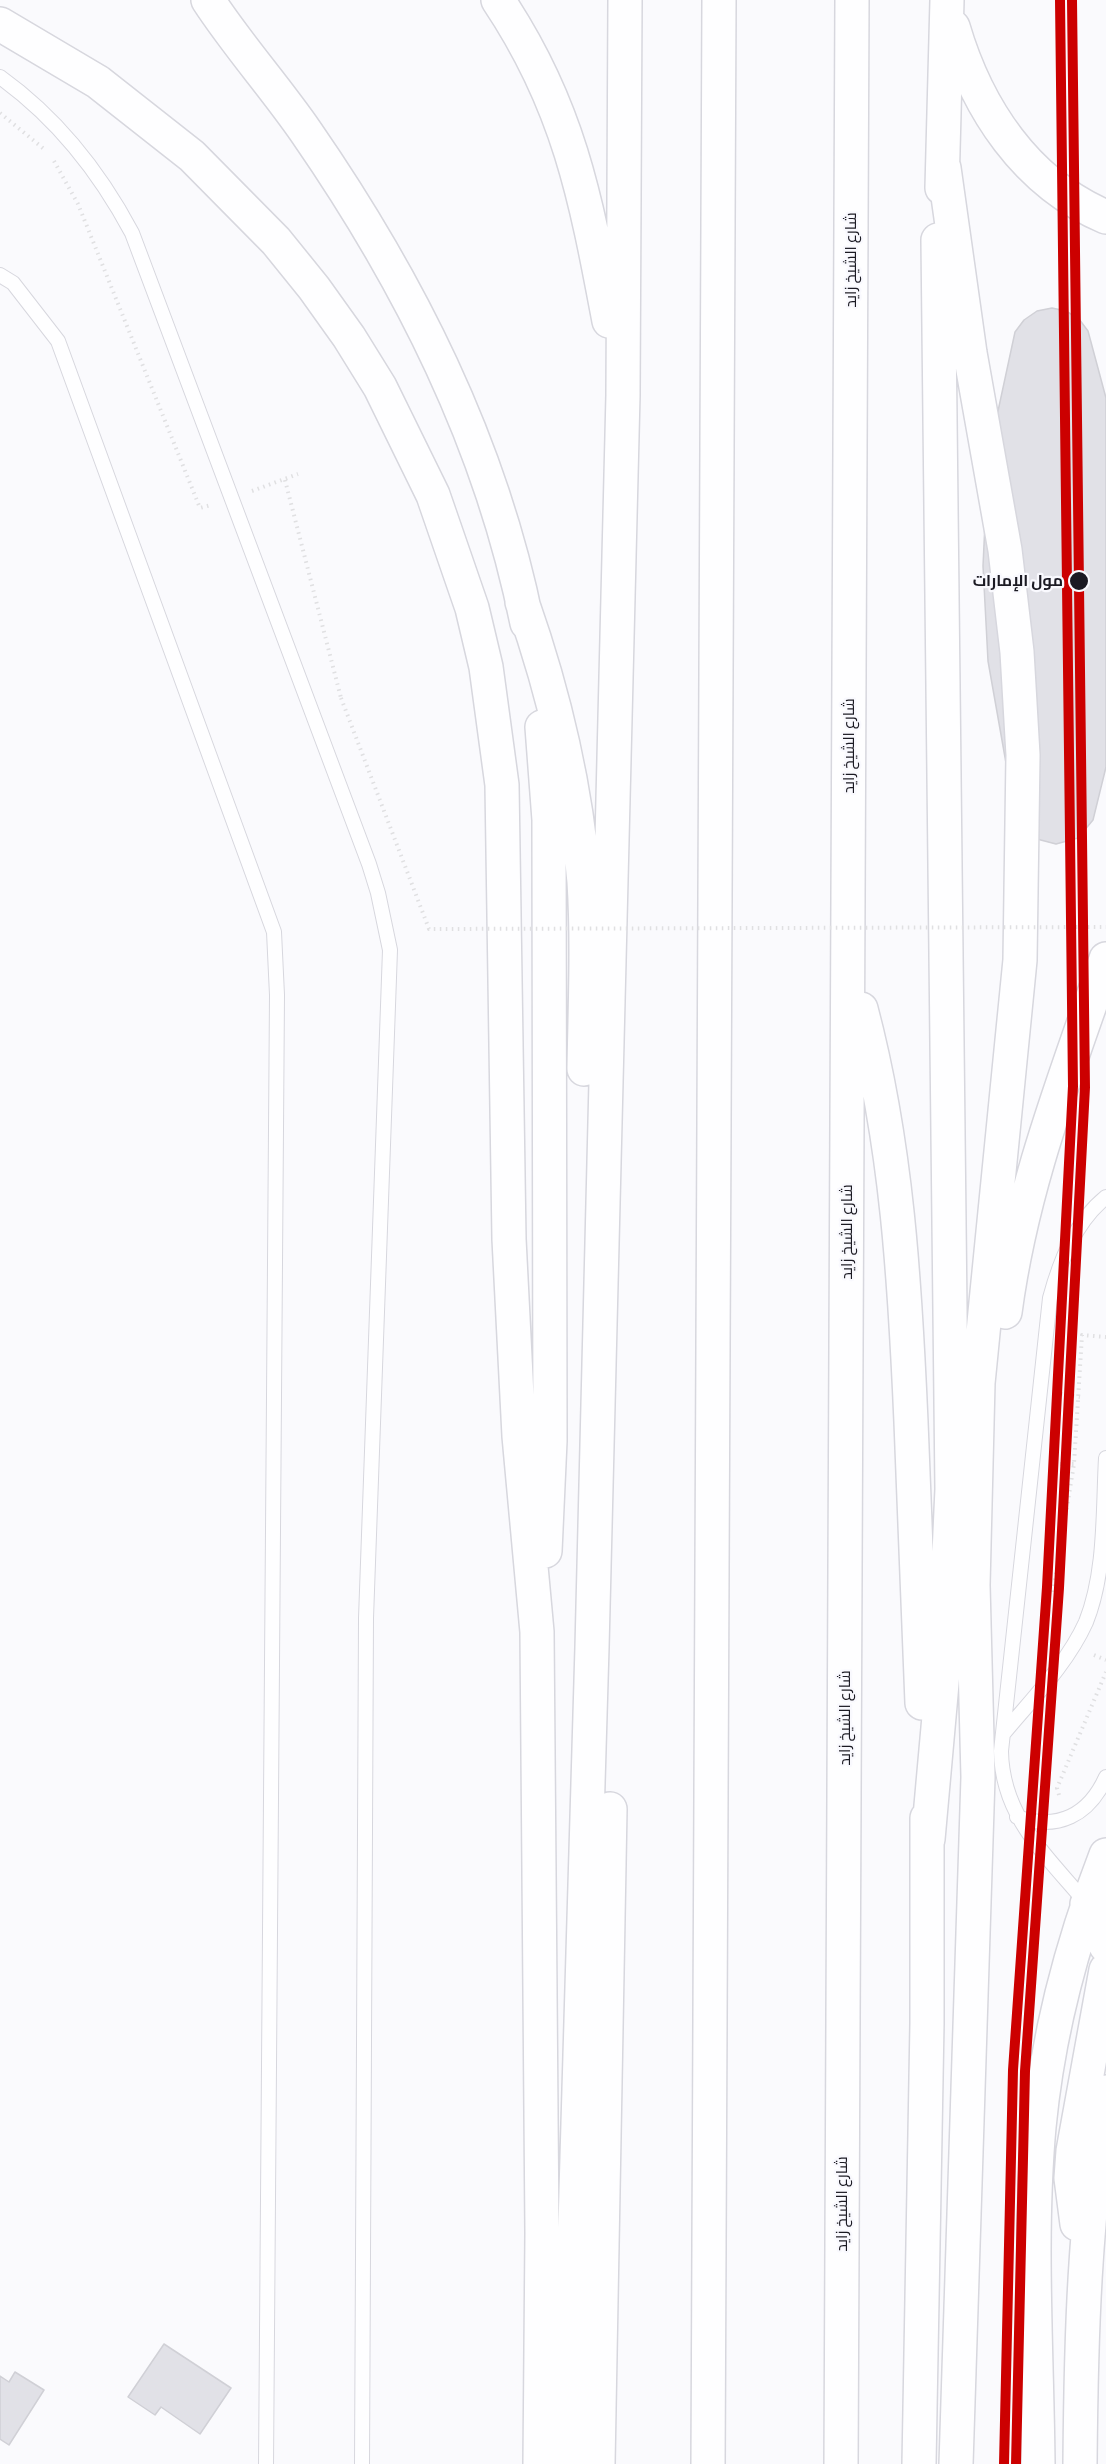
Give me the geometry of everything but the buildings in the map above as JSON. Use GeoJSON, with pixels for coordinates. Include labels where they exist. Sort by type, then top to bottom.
{"type":"FeatureCollection","features":[{"type":"Feature","properties":{"kind":"main road"},"geometry":{"type":"LineString","coordinates":[[208,0],[306,131],[380,247],[432,343],[468,423],[510,548],[522,602],[541,710],[549,820],[550,1441],[546,1537],[537,1632]]}},
{"type":"Feature","properties":{"kind":"main road"},"geometry":{"type":"LineString","coordinates":[[498,0],[535,62],[572,148],[584,192],[623,395]]}},
{"type":"Feature","properties":{"kind":"main road"},"geometry":{"type":"LineString","coordinates":[[592,1647],[623,395],[625,0]]}},
{"type":"Feature","properties":{"kind":"main road"},"geometry":{"type":"LineString","coordinates":[[708,2464],[719,0]]}},
{"type":"Feature","properties":{"kind":"main road","name":"شارع الشيخ زايد"},"geometry":{"type":"LineString","coordinates":[[841,2464],[852,0]]}},
{"type":"Feature","properties":{"kind":"main road"},"geometry":{"type":"LineString","coordinates":[[928,1839],[944,1660],[952,1488],[937,291],[944,168],[947,3]]}},
{"type":"Feature","properties":{"kind":"main road"},"geometry":{"type":"LineString","coordinates":[[947,3],[956,38],[982,98],[1017,154],[1046,182],[1075,203],[1106,217]]}},
{"type":"Feature","properties":{"kind":"main road"},"geometry":{"type":"LineString","coordinates":[[0,24],[98,82],[147,118],[210,172],[276,241],[349,336],[380,387],[433,495],[454,551],[486,667],[502,785],[509,1261],[519,1436],[537,1632],[542,2222],[540,2464]]}},
{"type":"Feature","properties":{"kind":"main road"},"geometry":{"type":"LineString","coordinates":[[944,168],[970,353],[1005,550],[1017,652],[1023,755],[1020,960],[978,1383],[973,1584],[978,1778],[956,2464]]}},
{"type":"Feature","properties":{"kind":"main road"},"geometry":{"type":"LineString","coordinates":[[522,602],[542,656],[564,746],[578,826],[584,884],[586,942],[580,1524],[584,1586],[605,1717],[610,1789],[584,2384],[568,2464]]}},
{"type":"Feature","properties":{"kind":"main road"},"geometry":{"type":"LineString","coordinates":[[973,1584],[1000,1343],[1015,1246],[1053,1105],[1106,959]]}},
{"type":"Feature","properties":{"kind":"main road"},"geometry":{"type":"LineString","coordinates":[[848,963],[880,1090],[899,1219],[907,1339],[928,1839],[919,2464]]}},
{"type":"Feature","properties":{"kind":"main road"},"geometry":{"type":"LineString","coordinates":[[1038,2464],[1035,2181],[1039,2127],[1055,2019],[1067,1966],[1106,1855]]}},
{"type":"Feature","properties":{"kind":"main road"},"geometry":{"type":"LineString","coordinates":[[1087,1904],[1102,1928],[1106,1946]]}},
{"type":"Feature","properties":{"kind":"main road"},"geometry":{"type":"LineString","coordinates":[[1086,2258],[1073,2205],[1073,2151],[1106,1970]]}},
{"type":"Feature","properties":{"kind":"main road"},"geometry":{"type":"LineString","coordinates":[[1080,2464],[1086,2258],[1105,2103]]}},
{"type":"Feature","properties":{"kind":"main road"},"geometry":{"type":"LineString","coordinates":[[584,2384],[598,2464]]}},
{"type":"Feature","properties":{"kind":"lane"},"geometry":{"type":"LineString","coordinates":[[0,77],[45,113],[71,140],[115,200],[147,267],[369,864],[390,950],[366,1618],[362,2464]]}},
{"type":"Feature","properties":{"kind":"lane"},"geometry":{"type":"LineString","coordinates":[[0,275],[13,283],[58,341],[274,932],[276,1007],[266,2464]]}},
{"type":"Feature","properties":{"kind":"lane"},"geometry":{"type":"LineString","coordinates":[[1087,1904],[1017,1818],[1004,1785],[1002,1768],[1003,1734],[1050,1298],[1057,1271],[1068,1245],[1084,1221],[1106,1197]]}},
{"type":"Feature","properties":{"kind":"lane"},"geometry":{"type":"LineString","coordinates":[[1003,1734],[1067,1655],[1092,1605],[1100,1567],[1106,1458]]}},
{"type":"Feature","properties":{"kind":"lane"},"geometry":{"type":"LineString","coordinates":[[1017,1818],[1042,1824],[1066,1820],[1088,1807],[1106,1777]]}},
{"type":"Feature","properties":{"kind":"path"},"geometry":{"type":"LineString","coordinates":[[0,113],[51,155],[78,204],[200,508],[298,474]]}},
{"type":"Feature","properties":{"kind":"path"},"geometry":{"type":"LineString","coordinates":[[285,480],[341,698],[429,928],[1106,927]]}},
{"type":"Feature","properties":{"kind":"path"},"geometry":{"type":"LineString","coordinates":[[1053,1592],[1074,1464],[1082,1335],[1106,1337]]}},
{"type":"Feature","properties":{"kind":"path"},"geometry":{"type":"LineString","coordinates":[[1088,1652],[1106,1660]]}},
{"type":"Feature","properties":{"kind":"path"},"geometry":{"type":"LineString","coordinates":[[1059,1795],[1057,1788],[1106,1672]]}},
{"type":"Feature","properties":{"kind":"transit line"},"geometry":{"type":"LineString","coordinates":[[1004,2464],[1013,2070],[1047,1587],[1073,1086],[1060,0]]}},
{"type":"Feature","properties":{"kind":"transit line"},"geometry":{"type":"LineString","coordinates":[[1016,2464],[1025,2071],[1059,1588],[1085,1087],[1072,0]]}},
{"type":"Feature","properties":{"kind":"place","name":"مول الإمارات"},"geometry":{"type":"Point","coordinates":[1079,581]}}]}
